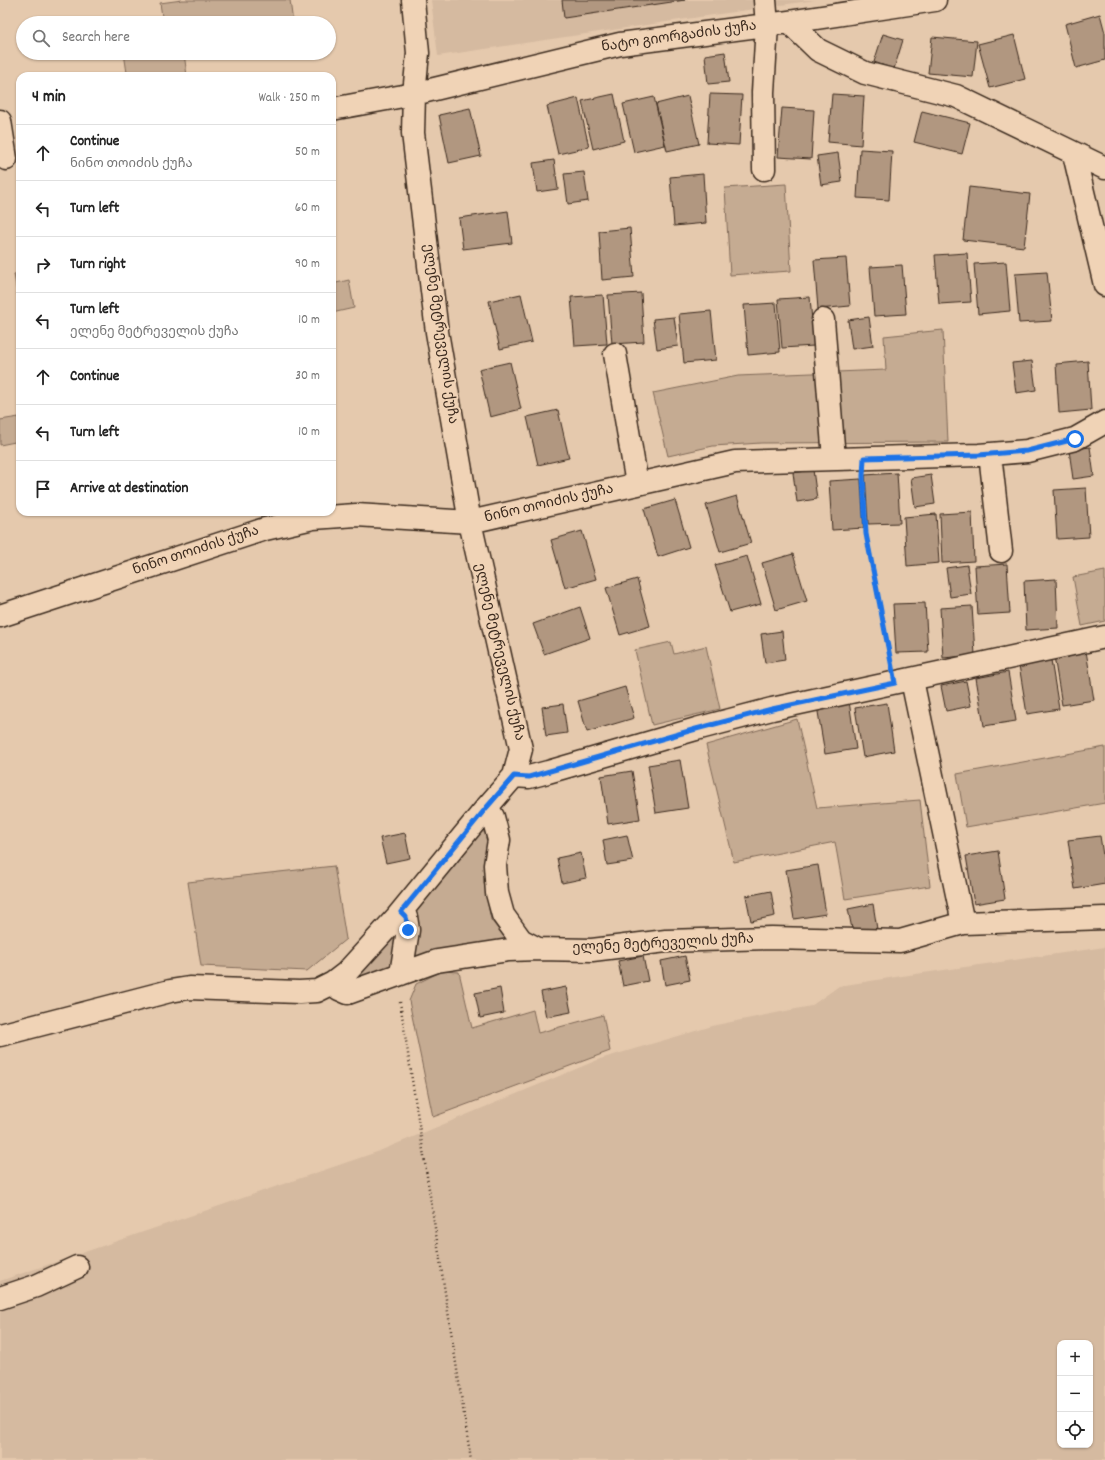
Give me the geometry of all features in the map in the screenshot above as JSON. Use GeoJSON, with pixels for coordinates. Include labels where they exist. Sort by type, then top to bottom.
{"type":"FeatureCollection","features":[{"type":"Feature","properties":{"kind":"street","name":"ელენე მეტრეველის ქუჩა"},"geometry":{"type":"LineString","coordinates":[[413,0],[418,52],[414,94],[413,133],[437,332],[470,522],[521,749],[514,776],[487,807],[493,817],[499,840],[494,865],[497,893],[503,915],[521,940],[538,949],[592,950],[666,941],[771,938],[900,941],[963,923],[1105,918]]}},
{"type":"Feature","properties":{"kind":"street"},"geometry":{"type":"LineString","coordinates":[[764,169],[762,92],[767,24],[765,0]]}},
{"type":"Feature","properties":{"kind":"street","name":"ნატო გიორგაძის ქუჩა"},"geometry":{"type":"LineString","coordinates":[[336,108],[414,94],[620,44],[789,22],[935,0]]}},
{"type":"Feature","properties":{"kind":"street"},"geometry":{"type":"LineString","coordinates":[[789,22],[818,50],[865,73],[956,96],[1105,168]]}},
{"type":"Feature","properties":{"kind":"street"},"geometry":{"type":"LineString","coordinates":[[0,121],[9,159]]}},
{"type":"Feature","properties":{"kind":"street"},"geometry":{"type":"LineString","coordinates":[[1074,154],[1105,285]]}},
{"type":"Feature","properties":{"kind":"street"},"geometry":{"type":"LineString","coordinates":[[823,320],[834,459]]}},
{"type":"Feature","properties":{"kind":"street"},"geometry":{"type":"LineString","coordinates":[[615,354],[637,484]]}},
{"type":"Feature","properties":{"kind":"street","name":"ნინო თოიძის ქუჩა"},"geometry":{"type":"LineString","coordinates":[[0,616],[265,529],[313,518],[356,515],[470,522],[735,462],[990,454],[1027,451],[1075,439],[1105,422]]}},
{"type":"Feature","properties":{"kind":"street"},"geometry":{"type":"LineString","coordinates":[[990,454],[1001,551]]}},
{"type":"Feature","properties":{"kind":"street"},"geometry":{"type":"LineString","coordinates":[[514,776],[529,777],[696,729],[765,711],[1105,637]]}},
{"type":"Feature","properties":{"kind":"street"},"geometry":{"type":"LineString","coordinates":[[903,682],[963,923]]}},
{"type":"Feature","properties":{"kind":"street"},"geometry":{"type":"LineString","coordinates":[[0,1035],[170,991],[189,988],[298,992],[317,991],[333,983],[346,973],[401,912],[487,807]]}},
{"type":"Feature","properties":{"kind":"street"},"geometry":{"type":"LineString","coordinates":[[401,912],[406,917],[408,930],[401,974]]}},
{"type":"Feature","properties":{"kind":"street"},"geometry":{"type":"LineString","coordinates":[[333,983],[339,989],[348,993],[437,961],[509,950],[538,949]]}},
{"type":"Feature","properties":{"kind":"street"},"geometry":{"type":"LineString","coordinates":[[0,1298],[36,1286],[77,1267]]}},
{"type":"Feature","properties":{"kind":"path"},"geometry":{"type":"LineString","coordinates":[[864,458],[863,476],[866,534],[903,682]]}},
{"type":"Feature","properties":{"kind":"path"},"geometry":{"type":"LineString","coordinates":[[401,1007],[471,1460]]}},
{"type":"Feature","properties":{"kind":"shaded area"},"geometry":{"type":"Polygon","coordinates":[[[182,0],[290,0],[292,16],[162,16],[160,3],[182,0]]]}},
{"type":"Feature","properties":{"kind":"shaded area"},"geometry":{"type":"Polygon","coordinates":[[[431,0],[815,0],[438,56],[431,0]]]}},
{"type":"Feature","properties":{"kind":"shaded area"},"geometry":{"type":"Polygon","coordinates":[[[125,60],[185,60],[186,72],[127,72],[125,60]]]}},
{"type":"Feature","properties":{"kind":"shaded area"},"geometry":{"type":"Polygon","coordinates":[[[786,184],[791,271],[730,275],[725,188],[786,184]]]}},
{"type":"Feature","properties":{"kind":"shaded area"},"geometry":{"type":"Polygon","coordinates":[[[14,274],[16,274],[16,286],[14,274]]]}},
{"type":"Feature","properties":{"kind":"shaded area"},"geometry":{"type":"Polygon","coordinates":[[[349,280],[354,308],[336,312],[336,283],[349,280]]]}},
{"type":"Feature","properties":{"kind":"shaded area"},"geometry":{"type":"Polygon","coordinates":[[[943,330],[948,442],[761,443],[713,446],[668,456],[653,393],[738,376],[886,370],[884,336],[943,330]]]}},
{"type":"Feature","properties":{"kind":"shaded area"},"geometry":{"type":"Polygon","coordinates":[[[16,417],[16,442],[0,445],[0,420],[16,417]]]}},
{"type":"Feature","properties":{"kind":"shaded area"},"geometry":{"type":"Polygon","coordinates":[[[1105,571],[1105,621],[1082,626],[1073,577],[1105,571]]]}},
{"type":"Feature","properties":{"kind":"shaded area"},"geometry":{"type":"Polygon","coordinates":[[[671,642],[674,654],[706,646],[720,709],[652,725],[635,650],[671,642]]]}},
{"type":"Feature","properties":{"kind":"shaded area"},"geometry":{"type":"Polygon","coordinates":[[[797,719],[817,808],[920,800],[930,886],[845,899],[835,842],[734,862],[706,745],[797,719]]]}},
{"type":"Feature","properties":{"kind":"shaded area"},"geometry":{"type":"Polygon","coordinates":[[[1105,747],[1105,803],[966,827],[957,774],[1105,747]]]}},
{"type":"Feature","properties":{"kind":"shaded area"},"geometry":{"type":"Polygon","coordinates":[[[479,831],[488,833],[484,883],[491,920],[507,941],[364,979],[357,977],[358,973],[479,831]]]}},
{"type":"Feature","properties":{"kind":"shaded area"},"geometry":{"type":"Polygon","coordinates":[[[334,866],[346,939],[307,971],[201,966],[188,882],[334,866]]]}},
{"type":"Feature","properties":{"kind":"shaded area"},"geometry":{"type":"Polygon","coordinates":[[[1105,947],[1105,1460],[0,1460],[0,1281],[377,1152],[600,1059],[716,1025],[811,1006],[839,986],[1105,947]]]}},
{"type":"Feature","properties":{"kind":"shaded area"},"geometry":{"type":"Polygon","coordinates":[[[442,971],[459,972],[472,1028],[533,1010],[538,1033],[603,1015],[610,1051],[433,1117],[409,1001],[416,984],[442,971]]]}},
{"type":"Feature","properties":{"kind":"building"},"geometry":{"type":"Polygon","coordinates":[[[562,0],[685,0],[564,18],[562,0]]]}},
{"type":"Feature","properties":{"kind":"building"},"geometry":{"type":"Polygon","coordinates":[[[1100,14],[1105,33],[1105,60],[1076,68],[1065,24],[1100,14]]]}},
{"type":"Feature","properties":{"kind":"building"},"geometry":{"type":"Polygon","coordinates":[[[883,34],[903,40],[894,69],[874,62],[883,34]]]}},
{"type":"Feature","properties":{"kind":"building"},"geometry":{"type":"Polygon","coordinates":[[[1014,35],[1025,79],[990,88],[978,44],[1014,35]]]}},
{"type":"Feature","properties":{"kind":"building"},"geometry":{"type":"Polygon","coordinates":[[[932,37],[977,41],[973,77],[928,73],[932,37]]]}},
{"type":"Feature","properties":{"kind":"building"},"geometry":{"type":"Polygon","coordinates":[[[725,52],[729,82],[708,84],[705,55],[725,52]]]}},
{"type":"Feature","properties":{"kind":"building"},"geometry":{"type":"Polygon","coordinates":[[[614,94],[624,141],[593,149],[582,101],[614,94]]]}},
{"type":"Feature","properties":{"kind":"building"},"geometry":{"type":"Polygon","coordinates":[[[710,94],[742,95],[739,145],[707,143],[710,94]]]}},
{"type":"Feature","properties":{"kind":"building"},"geometry":{"type":"Polygon","coordinates":[[[832,94],[864,96],[861,145],[828,142],[832,94]]]}},
{"type":"Feature","properties":{"kind":"building"},"geometry":{"type":"Polygon","coordinates":[[[688,96],[699,144],[667,151],[656,104],[688,96]]]}},
{"type":"Feature","properties":{"kind":"building"},"geometry":{"type":"Polygon","coordinates":[[[654,97],[665,145],[634,152],[623,104],[654,97]]]}},
{"type":"Feature","properties":{"kind":"building"},"geometry":{"type":"Polygon","coordinates":[[[578,98],[589,147],[558,154],[547,106],[578,98]]]}},
{"type":"Feature","properties":{"kind":"building"},"geometry":{"type":"Polygon","coordinates":[[[470,108],[481,156],[449,163],[439,115],[470,108]]]}},
{"type":"Feature","properties":{"kind":"building"},"geometry":{"type":"Polygon","coordinates":[[[782,108],[814,110],[811,159],[778,157],[782,108]]]}},
{"type":"Feature","properties":{"kind":"building"},"geometry":{"type":"Polygon","coordinates":[[[922,111],[970,123],[962,154],[914,142],[922,111]]]}},
{"type":"Feature","properties":{"kind":"building"},"geometry":{"type":"Polygon","coordinates":[[[860,149],[892,151],[889,200],[857,198],[860,149]]]}},
{"type":"Feature","properties":{"kind":"building"},"geometry":{"type":"Polygon","coordinates":[[[838,153],[842,182],[821,185],[817,156],[838,153]]]}},
{"type":"Feature","properties":{"kind":"building"},"geometry":{"type":"Polygon","coordinates":[[[554,160],[558,189],[537,192],[533,163],[554,160]]]}},
{"type":"Feature","properties":{"kind":"building"},"geometry":{"type":"Polygon","coordinates":[[[584,172],[588,201],[568,204],[564,174],[584,172]]]}},
{"type":"Feature","properties":{"kind":"building"},"geometry":{"type":"Polygon","coordinates":[[[703,174],[706,223],[674,226],[670,177],[703,174]]]}},
{"type":"Feature","properties":{"kind":"building"},"geometry":{"type":"Polygon","coordinates":[[[969,187],[1030,194],[1024,247],[963,240],[969,187]]]}},
{"type":"Feature","properties":{"kind":"building"},"geometry":{"type":"Polygon","coordinates":[[[508,211],[512,243],[463,249],[459,218],[508,211]]]}},
{"type":"Feature","properties":{"kind":"building"},"geometry":{"type":"Polygon","coordinates":[[[630,228],[634,277],[602,280],[599,231],[630,228]]]}},
{"type":"Feature","properties":{"kind":"building"},"geometry":{"type":"Polygon","coordinates":[[[967,253],[971,302],[939,304],[935,255],[967,253]]]}},
{"type":"Feature","properties":{"kind":"building"},"geometry":{"type":"Polygon","coordinates":[[[846,258],[850,306],[818,309],[814,260],[846,258]]]}},
{"type":"Feature","properties":{"kind":"building"},"geometry":{"type":"Polygon","coordinates":[[[1006,262],[1010,311],[978,314],[974,264],[1006,262]]]}},
{"type":"Feature","properties":{"kind":"building"},"geometry":{"type":"Polygon","coordinates":[[[902,265],[906,314],[874,316],[870,267],[902,265]]]}},
{"type":"Feature","properties":{"kind":"building"},"geometry":{"type":"Polygon","coordinates":[[[1047,272],[1052,321],[1019,323],[1015,274],[1047,272]]]}},
{"type":"Feature","properties":{"kind":"building"},"geometry":{"type":"Polygon","coordinates":[[[641,293],[644,342],[612,344],[608,295],[641,293]]]}},
{"type":"Feature","properties":{"kind":"building"},"geometry":{"type":"Polygon","coordinates":[[[521,294],[532,342],[500,349],[489,301],[521,294]]]}},
{"type":"Feature","properties":{"kind":"building"},"geometry":{"type":"Polygon","coordinates":[[[603,295],[607,344],[575,346],[571,297],[603,295]]]}},
{"type":"Feature","properties":{"kind":"building"},"geometry":{"type":"Polygon","coordinates":[[[810,297],[814,346],[782,348],[778,299],[810,297]]]}},
{"type":"Feature","properties":{"kind":"building"},"geometry":{"type":"Polygon","coordinates":[[[776,303],[780,352],[748,355],[744,305],[776,303]]]}},
{"type":"Feature","properties":{"kind":"building"},"geometry":{"type":"Polygon","coordinates":[[[711,311],[716,360],[684,363],[679,314],[711,311]]]}},
{"type":"Feature","properties":{"kind":"building"},"geometry":{"type":"Polygon","coordinates":[[[674,317],[678,346],[657,349],[653,319],[674,317]]]}},
{"type":"Feature","properties":{"kind":"building"},"geometry":{"type":"Polygon","coordinates":[[[869,317],[873,346],[852,349],[848,320],[869,317]]]}},
{"type":"Feature","properties":{"kind":"building"},"geometry":{"type":"Polygon","coordinates":[[[1032,361],[1036,390],[1016,393],[1012,363],[1032,361]]]}},
{"type":"Feature","properties":{"kind":"building"},"geometry":{"type":"Polygon","coordinates":[[[1088,361],[1091,410],[1059,413],[1056,364],[1088,361]]]}},
{"type":"Feature","properties":{"kind":"building"},"geometry":{"type":"Polygon","coordinates":[[[510,362],[521,409],[490,417],[479,369],[510,362]]]}},
{"type":"Feature","properties":{"kind":"building"},"geometry":{"type":"Polygon","coordinates":[[[558,410],[569,458],[538,465],[527,417],[558,410]]]}},
{"type":"Feature","properties":{"kind":"building"},"geometry":{"type":"Polygon","coordinates":[[[1090,447],[1094,476],[1073,479],[1069,450],[1090,447]]]}},
{"type":"Feature","properties":{"kind":"building"},"geometry":{"type":"Polygon","coordinates":[[[813,470],[817,499],[797,502],[793,473],[813,470]]]}},
{"type":"Feature","properties":{"kind":"building"},"geometry":{"type":"Polygon","coordinates":[[[897,473],[900,523],[868,524],[865,475],[897,473]]]}},
{"type":"Feature","properties":{"kind":"building"},"geometry":{"type":"Polygon","coordinates":[[[931,475],[935,504],[915,507],[911,478],[931,475]]]}},
{"type":"Feature","properties":{"kind":"building"},"geometry":{"type":"Polygon","coordinates":[[[861,479],[864,528],[832,530],[829,481],[861,479]]]}},
{"type":"Feature","properties":{"kind":"building"},"geometry":{"type":"Polygon","coordinates":[[[1086,488],[1089,537],[1057,539],[1054,490],[1086,488]]]}},
{"type":"Feature","properties":{"kind":"building"},"geometry":{"type":"Polygon","coordinates":[[[737,496],[751,543],[720,552],[706,505],[737,496]]]}},
{"type":"Feature","properties":{"kind":"building"},"geometry":{"type":"Polygon","coordinates":[[[675,500],[689,547],[658,557],[644,509],[675,500]]]}},
{"type":"Feature","properties":{"kind":"building"},"geometry":{"type":"Polygon","coordinates":[[[972,512],[974,561],[942,563],[940,514],[972,512]]]}},
{"type":"Feature","properties":{"kind":"building"},"geometry":{"type":"Polygon","coordinates":[[[936,514],[939,563],[907,566],[904,517],[936,514]]]}},
{"type":"Feature","properties":{"kind":"building"},"geometry":{"type":"Polygon","coordinates":[[[582,531],[596,579],[565,588],[551,540],[582,531]]]}},
{"type":"Feature","properties":{"kind":"building"},"geometry":{"type":"Polygon","coordinates":[[[793,554],[807,601],[776,610],[762,563],[793,554]]]}},
{"type":"Feature","properties":{"kind":"building"},"geometry":{"type":"Polygon","coordinates":[[[747,556],[761,604],[730,612],[715,565],[747,556]]]}},
{"type":"Feature","properties":{"kind":"building"},"geometry":{"type":"Polygon","coordinates":[[[1007,564],[1010,613],[978,615],[975,566],[1007,564]]]}},
{"type":"Feature","properties":{"kind":"building"},"geometry":{"type":"Polygon","coordinates":[[[967,565],[971,594],[950,597],[946,568],[967,565]]]}},
{"type":"Feature","properties":{"kind":"building"},"geometry":{"type":"Polygon","coordinates":[[[637,579],[650,626],[620,635],[606,588],[637,579]]]}},
{"type":"Feature","properties":{"kind":"building"},"geometry":{"type":"Polygon","coordinates":[[[1056,579],[1058,628],[1026,630],[1024,581],[1056,579]]]}},
{"type":"Feature","properties":{"kind":"building"},"geometry":{"type":"Polygon","coordinates":[[[925,603],[928,652],[896,653],[893,604],[925,603]]]}},
{"type":"Feature","properties":{"kind":"building"},"geometry":{"type":"Polygon","coordinates":[[[972,606],[975,655],[943,658],[940,608],[972,606]]]}},
{"type":"Feature","properties":{"kind":"building"},"geometry":{"type":"Polygon","coordinates":[[[580,607],[590,638],[544,654],[533,624],[580,607]]]}},
{"type":"Feature","properties":{"kind":"building"},"geometry":{"type":"Polygon","coordinates":[[[782,631],[785,660],[765,663],[761,634],[782,631]]]}},
{"type":"Feature","properties":{"kind":"building"},"geometry":{"type":"Polygon","coordinates":[[[1086,651],[1094,700],[1062,705],[1054,656],[1086,651]]]}},
{"type":"Feature","properties":{"kind":"building"},"geometry":{"type":"Polygon","coordinates":[[[1051,660],[1059,709],[1027,714],[1019,665],[1051,660]]]}},
{"type":"Feature","properties":{"kind":"building"},"geometry":{"type":"Polygon","coordinates":[[[1008,672],[1016,721],[984,726],[976,678],[1008,672]]]}},
{"type":"Feature","properties":{"kind":"building"},"geometry":{"type":"Polygon","coordinates":[[[966,681],[971,706],[946,711],[941,686],[966,681]]]}},
{"type":"Feature","properties":{"kind":"building"},"geometry":{"type":"Polygon","coordinates":[[[625,687],[634,718],[587,732],[578,701],[625,687]]]}},
{"type":"Feature","properties":{"kind":"building"},"geometry":{"type":"Polygon","coordinates":[[[849,701],[856,749],[825,754],[817,706],[849,701]]]}},
{"type":"Feature","properties":{"kind":"building"},"geometry":{"type":"Polygon","coordinates":[[[887,703],[894,751],[863,757],[855,708],[887,703]]]}},
{"type":"Feature","properties":{"kind":"building"},"geometry":{"type":"Polygon","coordinates":[[[563,704],[567,733],[546,736],[542,707],[563,704]]]}},
{"type":"Feature","properties":{"kind":"building"},"geometry":{"type":"Polygon","coordinates":[[[680,760],[688,808],[656,813],[648,765],[680,760]]]}},
{"type":"Feature","properties":{"kind":"building"},"geometry":{"type":"Polygon","coordinates":[[[632,771],[640,819],[608,824],[601,776],[632,771]]]}},
{"type":"Feature","properties":{"kind":"building"},"geometry":{"type":"Polygon","coordinates":[[[405,833],[410,858],[386,863],[380,838],[405,833]]]}},
{"type":"Feature","properties":{"kind":"building"},"geometry":{"type":"Polygon","coordinates":[[[627,835],[633,861],[607,865],[603,840],[627,835]]]}},
{"type":"Feature","properties":{"kind":"building"},"geometry":{"type":"Polygon","coordinates":[[[1100,836],[1105,868],[1105,884],[1075,889],[1068,840],[1100,836]]]}},
{"type":"Feature","properties":{"kind":"building"},"geometry":{"type":"Polygon","coordinates":[[[998,851],[1005,899],[974,904],[966,856],[998,851]]]}},
{"type":"Feature","properties":{"kind":"building"},"geometry":{"type":"Polygon","coordinates":[[[581,853],[586,878],[562,883],[557,858],[581,853]]]}},
{"type":"Feature","properties":{"kind":"building"},"geometry":{"type":"Polygon","coordinates":[[[818,865],[826,914],[794,919],[786,870],[818,865]]]}},
{"type":"Feature","properties":{"kind":"building"},"geometry":{"type":"Polygon","coordinates":[[[771,891],[775,916],[751,921],[746,896],[771,891]]]}},
{"type":"Feature","properties":{"kind":"building"},"geometry":{"type":"Polygon","coordinates":[[[873,904],[877,929],[853,934],[848,909],[873,904]]]}},
{"type":"Feature","properties":{"kind":"building"},"geometry":{"type":"Polygon","coordinates":[[[643,956],[648,981],[623,986],[618,961],[643,956]]]}},
{"type":"Feature","properties":{"kind":"building"},"geometry":{"type":"Polygon","coordinates":[[[685,956],[690,980],[665,985],[661,961],[685,956]]]}},
{"type":"Feature","properties":{"kind":"building"},"geometry":{"type":"Polygon","coordinates":[[[566,987],[571,1012],[546,1017],[541,992],[566,987]]]}},
{"type":"Feature","properties":{"kind":"building"},"geometry":{"type":"Polygon","coordinates":[[[500,988],[504,1013],[480,1018],[475,993],[500,988]]]}},
{"type":"Feature","properties":{"kind":"route"},"geometry":{"type":"LineString","coordinates":[[408,930],[406,917],[401,912],[514,776],[529,777],[696,729],[772,709],[895,683],[866,534],[863,476],[864,458],[979,455],[1027,451],[1075,439]]}}]}
